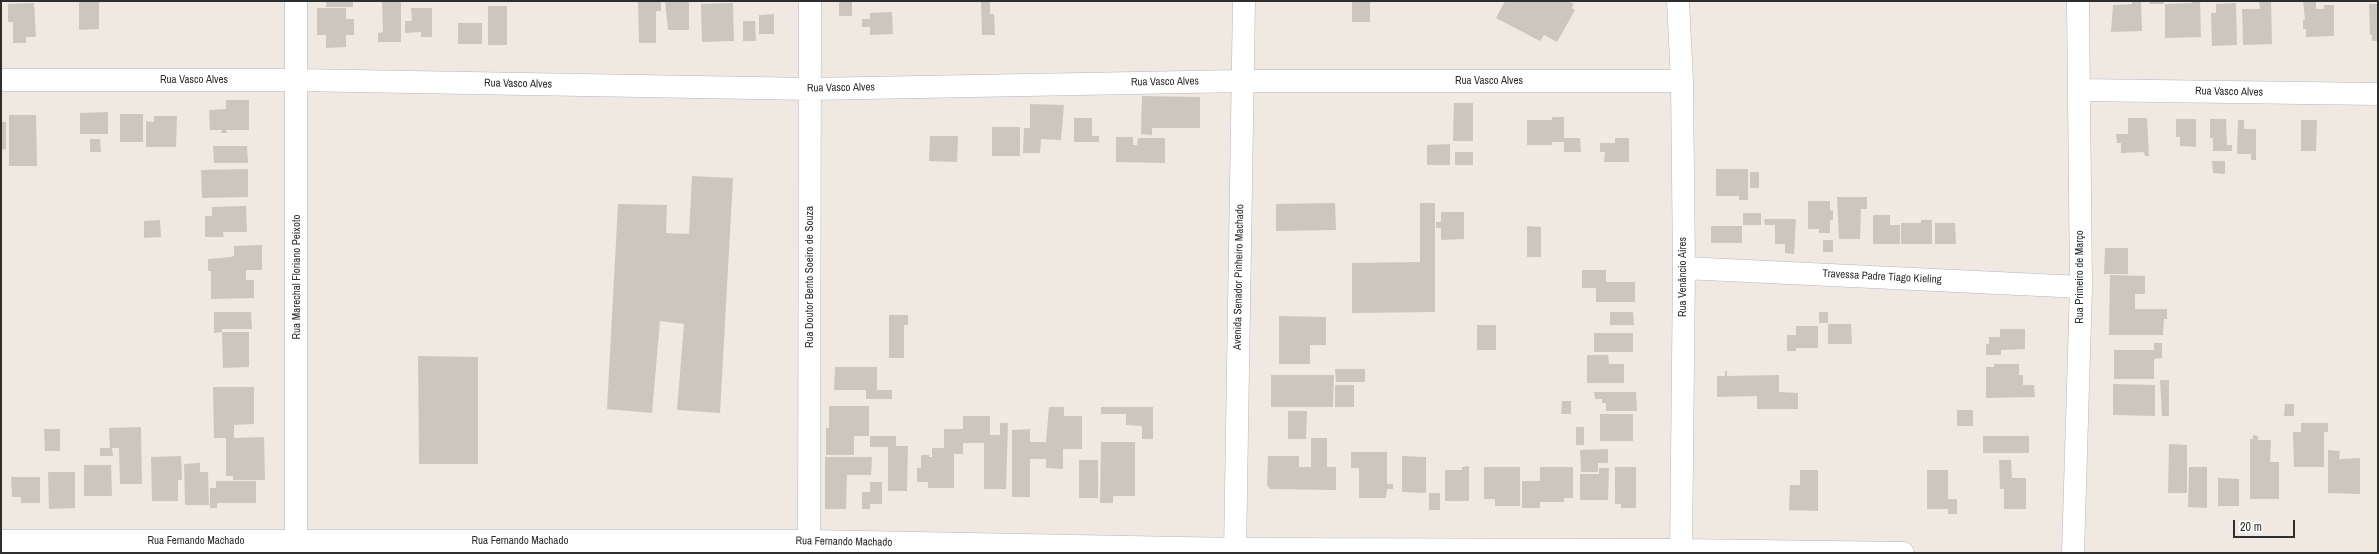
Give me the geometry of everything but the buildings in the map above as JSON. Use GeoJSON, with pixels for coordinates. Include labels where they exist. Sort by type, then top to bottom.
{"type":"FeatureCollection","features":[{"type":"Feature","properties":{"kind":"street","name":"Rua Marechal Floriano Peixoto"},"geometry":{"type":"LineString","coordinates":[[296,1],[296,547]]}},
{"type":"Feature","properties":{"kind":"street","name":"Rua Doutor Bento Soeiro de Souza"},"geometry":{"type":"LineString","coordinates":[[809,547],[810,1]]}},
{"type":"Feature","properties":{"kind":"street","name":"Avenida Senador Pinheiro Machado"},"geometry":{"type":"LineString","coordinates":[[1235,551],[1244,1]]}},
{"type":"Feature","properties":{"kind":"street","name":"Rua Venâncio Aires"},"geometry":{"type":"LineString","coordinates":[[1678,1],[1682,81],[1684,268],[1681,551]]}},
{"type":"Feature","properties":{"kind":"street","name":"Rua Primeiro de Março"},"geometry":{"type":"LineString","coordinates":[[2074,553],[2081,287],[2078,1]]}},
{"type":"Feature","properties":{"kind":"street","name":"Rua Vasco Alves"},"geometry":{"type":"LineString","coordinates":[[1,80],[297,80],[811,89],[1242,81],[1682,81]]}},
{"type":"Feature","properties":{"kind":"street","name":"Rua Vasco Alves"},"geometry":{"type":"LineString","coordinates":[[2080,90],[2378,94]]}},
{"type":"Feature","properties":{"kind":"street","name":"Travessa Padre Tiago Kieling"},"geometry":{"type":"LineString","coordinates":[[1684,268],[2081,287]]}},
{"type":"Feature","properties":{"kind":"street","name":"Rua Fernando Machado"},"geometry":{"type":"LineString","coordinates":[[1,541],[296,547],[809,547],[1235,551],[1681,551],[1903,553]]}}]}
